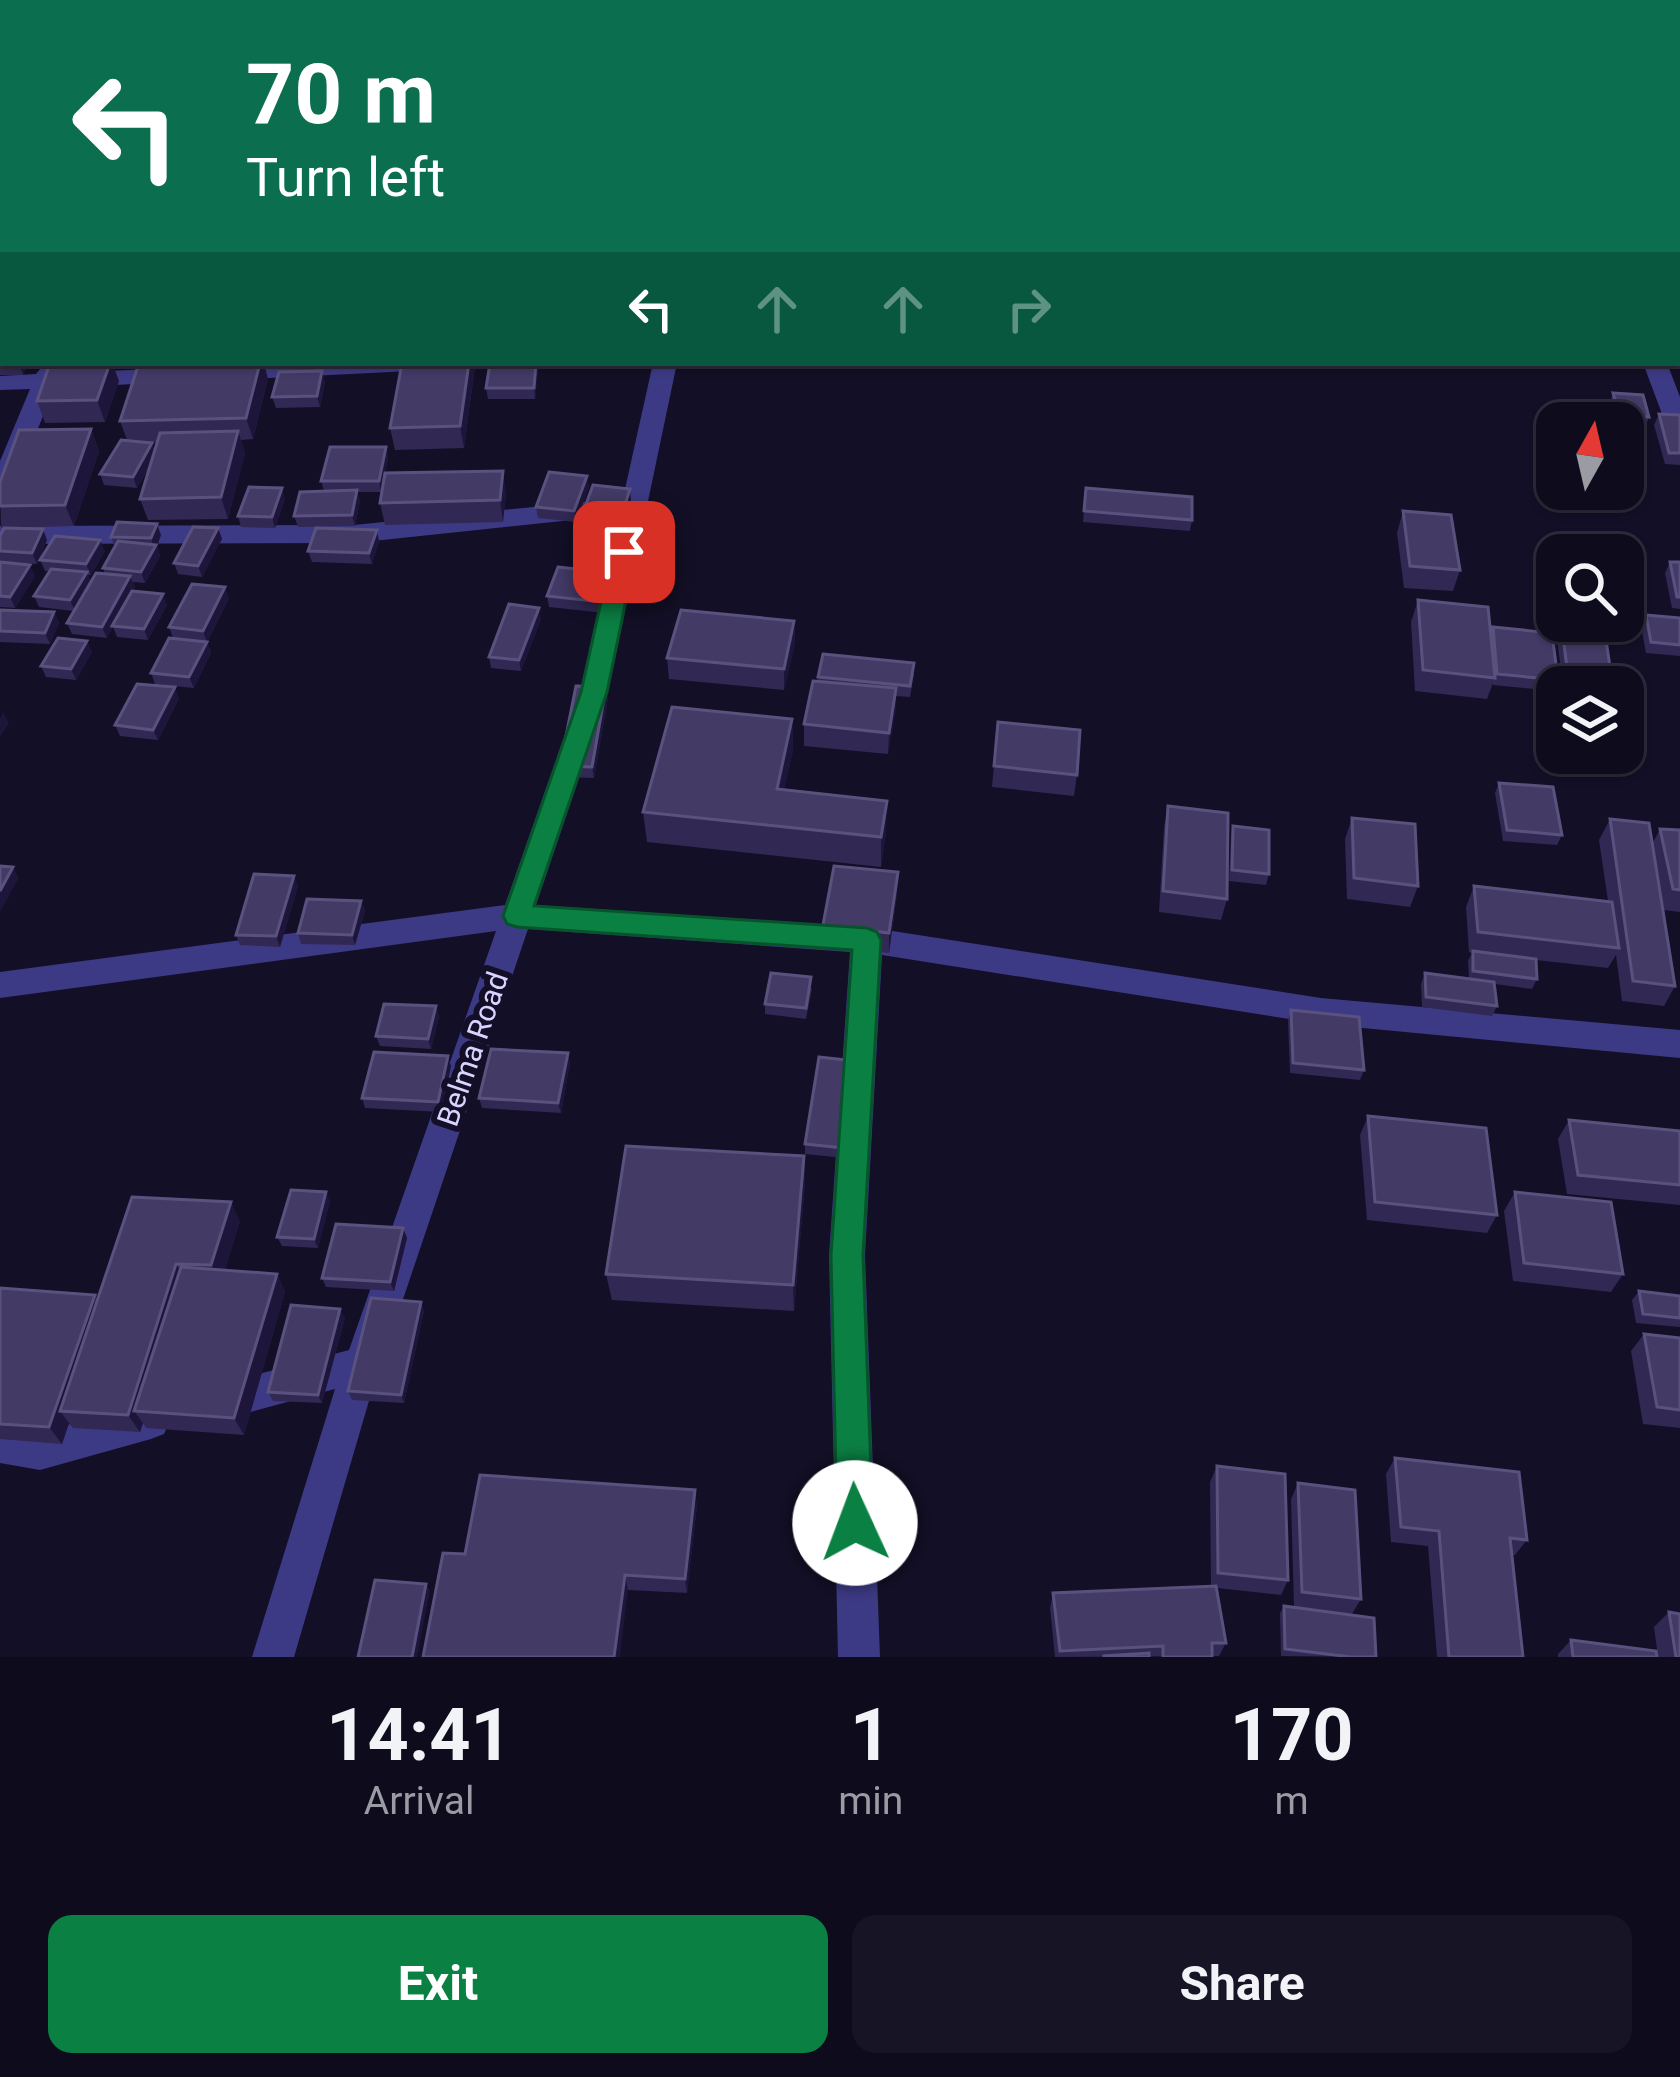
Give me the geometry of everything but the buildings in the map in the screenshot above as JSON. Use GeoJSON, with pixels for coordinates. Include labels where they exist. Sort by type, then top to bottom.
{"type":"FeatureCollection","features":[{"type":"Feature","properties":{"kind":"street"},"geometry":{"type":"LineString","coordinates":[[0,383],[48,372],[303,366]]}},
{"type":"Feature","properties":{"kind":"street","name":"Belma Road"},"geometry":{"type":"LineString","coordinates":[[273,1657],[365,1363],[594,692],[664,366]]}},
{"type":"Feature","properties":{"kind":"street"},"geometry":{"type":"LineString","coordinates":[[1656,366],[1680,430]]}},
{"type":"Feature","properties":{"kind":"street"},"geometry":{"type":"LineString","coordinates":[[0,492],[9,446],[48,372]]}},
{"type":"Feature","properties":{"kind":"street"},"geometry":{"type":"LineString","coordinates":[[0,535],[354,534],[634,506]]}},
{"type":"Feature","properties":{"kind":"street"},"geometry":{"type":"LineString","coordinates":[[0,985],[517,916],[867,940],[1322,1011],[1680,1044]]}},
{"type":"Feature","properties":{"kind":"street"},"geometry":{"type":"LineString","coordinates":[[859,1657],[847,1255],[867,940]]}},
{"type":"Feature","properties":{"kind":"street"},"geometry":{"type":"LineString","coordinates":[[0,1444],[40,1451],[365,1363]]}},
{"type":"Feature","properties":{"kind":"route"},"geometry":{"type":"LineString","coordinates":[[624,552],[594,692],[517,916],[867,940],[847,1255],[855,1523]]}}]}
